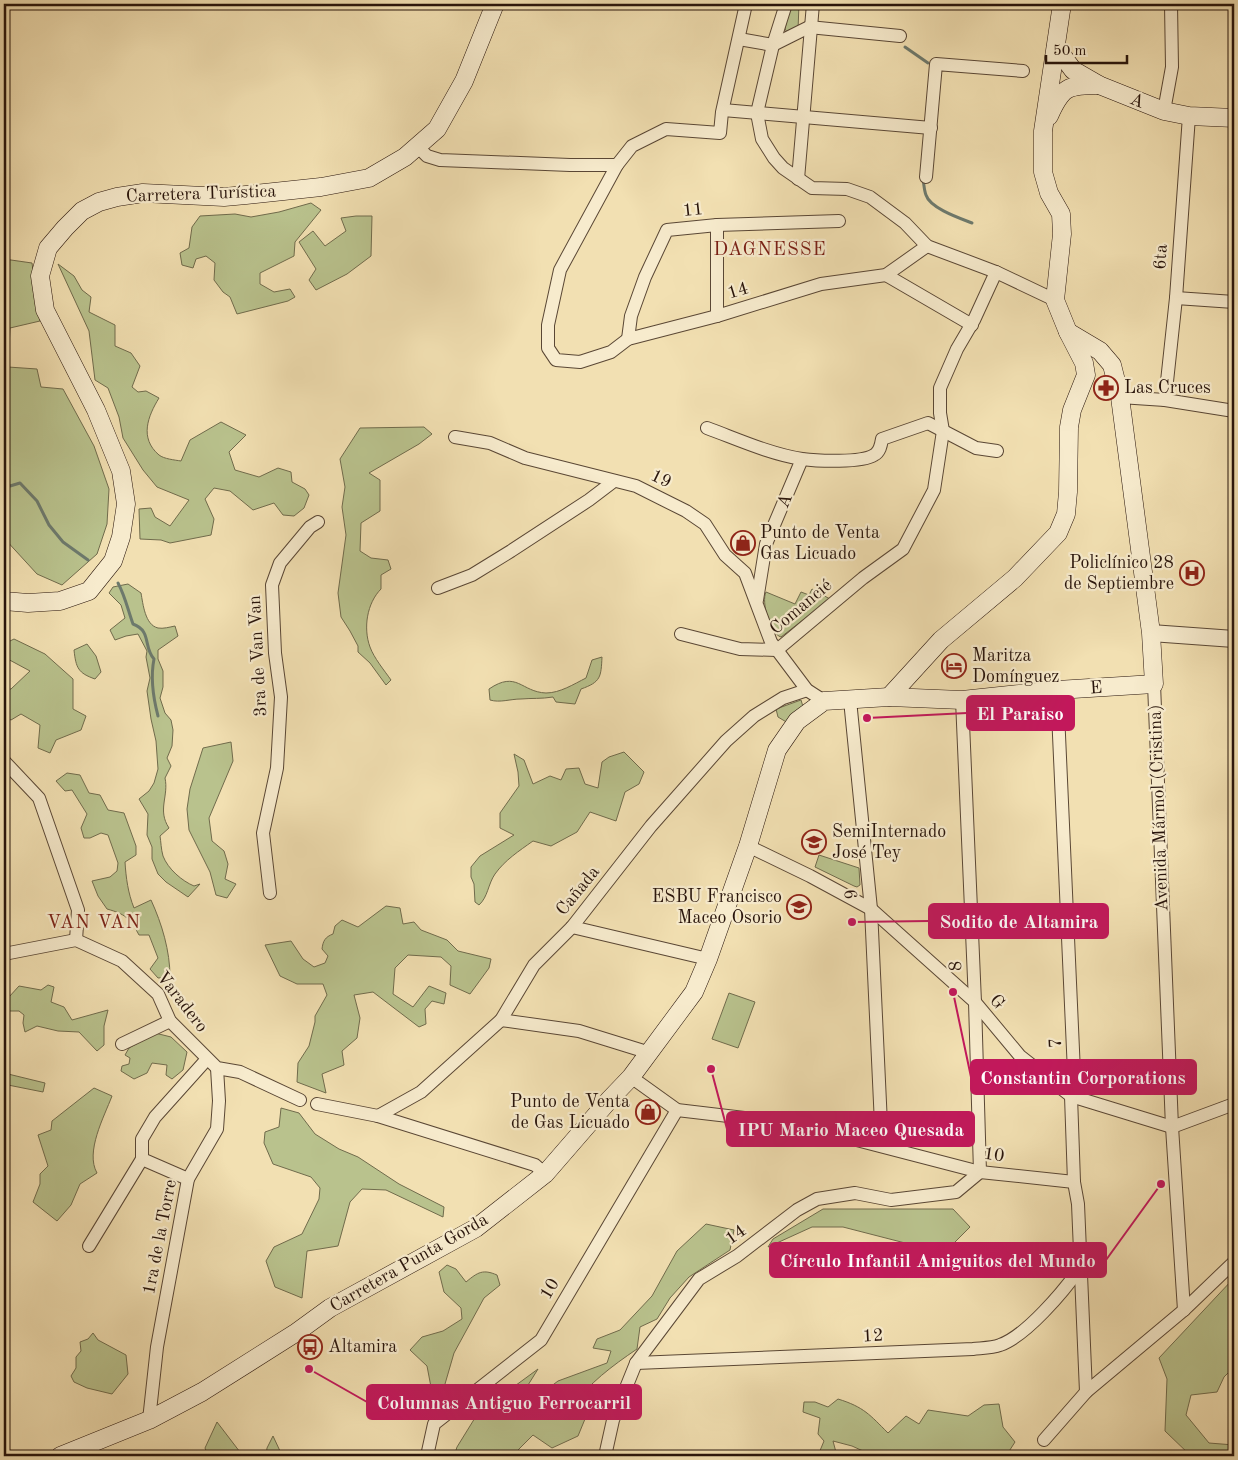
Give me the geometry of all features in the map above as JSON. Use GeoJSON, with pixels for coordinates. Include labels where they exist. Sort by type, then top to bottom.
{"type":"FeatureCollection","features":[{"type":"Feature","properties":{"kind":"main road","name":"Carretera Turística"},"geometry":{"type":"LineString","coordinates":[[4,601],[28,603],[60,601],[89,591],[113,561],[121,537],[126,504],[121,471],[96,410],[45,310],[40,276],[48,248],[82,211],[100,202],[117,197],[143,193],[224,197],[321,187],[369,178],[405,157],[438,129],[464,81],[495,4]]}},
{"type":"Feature","properties":{"kind":"main road"},"geometry":{"type":"LineString","coordinates":[[824,701],[889,697],[941,640],[1015,578],[1058,533],[1066,514],[1069,427],[1072,410],[1086,375],[1084,363],[1068,332],[1055,300],[1062,234],[1061,214],[1049,193],[1043,172],[1043,131],[1062,4]]}},
{"type":"Feature","properties":{"kind":"main road","name":"A"},"geometry":{"type":"LineString","coordinates":[[1056,47],[1074,70],[1099,85],[1164,111],[1189,116],[1234,118]]}},
{"type":"Feature","properties":{"kind":"main road"},"geometry":{"type":"LineString","coordinates":[[1043,131],[1056,100],[1067,88],[1080,85],[1099,85]]}},
{"type":"Feature","properties":{"kind":"main road","name":"Avenida Mármol (Cristina)"},"geometry":{"type":"LineString","coordinates":[[1068,332],[1100,351],[1112,365],[1120,397],[1150,633],[1154,684]]}},
{"type":"Feature","properties":{"kind":"main road","name":"E"},"geometry":{"type":"LineString","coordinates":[[889,697],[962,700],[1057,690],[1154,684]]}},
{"type":"Feature","properties":{"kind":"main road","name":"Carretera Punta Gorda"},"geometry":{"type":"LineString","coordinates":[[60,1456],[149,1420],[202,1392],[298,1332],[330,1308],[476,1228],[545,1174],[610,1098],[631,1077],[694,992],[748,846],[777,750],[797,721],[824,701]]}},
{"type":"Feature","properties":{"kind":"street"},"geometry":{"type":"LineString","coordinates":[[417,146],[427,156],[440,160],[617,165],[632,146],[666,129],[720,133],[723,110],[746,4]]}},
{"type":"Feature","properties":{"kind":"street"},"geometry":{"type":"LineString","coordinates":[[786,4],[773,45],[757,113],[762,139],[774,158],[798,179],[812,188],[846,189],[870,197],[905,223],[927,246],[996,272],[1055,300]]}},
{"type":"Feature","properties":{"kind":"street"},"geometry":{"type":"LineString","coordinates":[[798,179],[812,4]]}},
{"type":"Feature","properties":{"kind":"street"},"geometry":{"type":"LineString","coordinates":[[1164,111],[1172,67],[1170,4]]}},
{"type":"Feature","properties":{"kind":"street"},"geometry":{"type":"LineString","coordinates":[[739,39],[773,45],[809,27],[900,36]]}},
{"type":"Feature","properties":{"kind":"street"},"geometry":{"type":"LineString","coordinates":[[926,177],[925,128],[936,64],[1023,71]]}},
{"type":"Feature","properties":{"kind":"street"},"geometry":{"type":"LineString","coordinates":[[723,110],[925,128]]}},
{"type":"Feature","properties":{"kind":"street","name":"6ta"},"geometry":{"type":"LineString","coordinates":[[1165,400],[1176,298],[1189,116]]}},
{"type":"Feature","properties":{"kind":"street","name":"14"},"geometry":{"type":"LineString","coordinates":[[617,165],[560,270],[548,325],[548,348],[556,360],[580,362],[611,352],[628,339],[717,316],[821,284],[886,275],[927,246]]}},
{"type":"Feature","properties":{"kind":"street","name":"11"},"geometry":{"type":"LineString","coordinates":[[628,339],[631,316],[645,277],[667,230],[717,225],[839,220]]}},
{"type":"Feature","properties":{"kind":"street"},"geometry":{"type":"LineString","coordinates":[[717,225],[717,316]]}},
{"type":"Feature","properties":{"kind":"street","name":"Comancié"},"geometry":{"type":"LineString","coordinates":[[681,634],[740,649],[777,650],[863,578],[903,549],[934,490],[943,430],[940,413],[940,388],[957,349],[972,325],[996,272]]}},
{"type":"Feature","properties":{"kind":"street"},"geometry":{"type":"LineString","coordinates":[[886,275],[972,325]]}},
{"type":"Feature","properties":{"kind":"street"},"geometry":{"type":"LineString","coordinates":[[1176,298],[1234,302]]}},
{"type":"Feature","properties":{"kind":"street"},"geometry":{"type":"LineString","coordinates":[[1120,397],[1165,400],[1234,411]]}},
{"type":"Feature","properties":{"kind":"street"},"geometry":{"type":"LineString","coordinates":[[707,428],[772,451],[802,459],[859,460],[875,455],[881,446],[882,439],[928,423],[976,448],[997,451]]}},
{"type":"Feature","properties":{"kind":"street","name":"19"},"geometry":{"type":"LineString","coordinates":[[455,437],[490,443],[525,458],[636,486],[686,511],[705,524],[725,555],[745,572],[771,642],[777,650]]}},
{"type":"Feature","properties":{"kind":"street","name":"A"},"geometry":{"type":"LineString","coordinates":[[757,602],[766,544],[802,459]]}},
{"type":"Feature","properties":{"kind":"street"},"geometry":{"type":"LineString","coordinates":[[438,588],[472,575],[589,500],[614,481]]}},
{"type":"Feature","properties":{"kind":"street","name":"3ra de Van Van"},"geometry":{"type":"LineString","coordinates":[[270,893],[263,833],[277,768],[281,697],[275,653],[272,585],[280,563],[310,527],[318,522]]}},
{"type":"Feature","properties":{"kind":"street"},"geometry":{"type":"LineString","coordinates":[[1150,633],[1234,639]]}},
{"type":"Feature","properties":{"kind":"street"},"geometry":{"type":"LineString","coordinates":[[777,650],[807,690],[824,701]]}},
{"type":"Feature","properties":{"kind":"street","name":"Avenida Mármol (Cristina)"},"geometry":{"type":"LineString","coordinates":[[1154,684],[1172,1127],[1184,1310]]}},
{"type":"Feature","properties":{"kind":"street","name":"Cañada"},"geometry":{"type":"LineString","coordinates":[[378,1116],[421,1092],[501,1020],[534,965],[572,927],[651,826],[726,741],[754,716],[783,698],[807,690]]}},
{"type":"Feature","properties":{"kind":"street","name":"7"},"geometry":{"type":"LineString","coordinates":[[1057,690],[1075,1095],[1071,1096],[1074,1182],[1078,1204],[1086,1392]]}},
{"type":"Feature","properties":{"kind":"street","name":"9"},"geometry":{"type":"LineString","coordinates":[[850,700],[871,909],[882,1146]]}},
{"type":"Feature","properties":{"kind":"street","name":"8"},"geometry":{"type":"LineString","coordinates":[[962,700],[980,1172]]}},
{"type":"Feature","properties":{"kind":"street"},"geometry":{"type":"LineString","coordinates":[[4,761],[39,798],[78,910],[76,940],[4,954]]}},
{"type":"Feature","properties":{"kind":"street","name":"G"},"geometry":{"type":"LineString","coordinates":[[748,846],[810,876],[871,909],[975,1002],[1020,1056],[1071,1096],[1172,1127]]}},
{"type":"Feature","properties":{"kind":"street"},"geometry":{"type":"LineString","coordinates":[[572,927],[708,958]]}},
{"type":"Feature","properties":{"kind":"street","name":"Varadero"},"geometry":{"type":"LineString","coordinates":[[76,940],[122,961],[158,994],[170,1021],[212,1064]]}},
{"type":"Feature","properties":{"kind":"street"},"geometry":{"type":"LineString","coordinates":[[501,1020],[579,1032],[650,1053]]}},
{"type":"Feature","properties":{"kind":"street"},"geometry":{"type":"LineString","coordinates":[[122,1044],[170,1021]]}},
{"type":"Feature","properties":{"kind":"street"},"geometry":{"type":"LineString","coordinates":[[89,1246],[142,1159],[142,1139],[154,1117],[212,1064],[240,1072],[300,1100]]}},
{"type":"Feature","properties":{"kind":"street","name":"1ra de la Torre"},"geometry":{"type":"LineString","coordinates":[[149,1420],[157,1347],[188,1179],[218,1129],[219,1101],[212,1064]]}},
{"type":"Feature","properties":{"kind":"street","name":"10"},"geometry":{"type":"LineString","coordinates":[[631,1077],[677,1110],[795,1124],[980,1172],[1074,1182]]}},
{"type":"Feature","properties":{"kind":"street"},"geometry":{"type":"LineString","coordinates":[[317,1104],[378,1116],[535,1165],[545,1174]]}},
{"type":"Feature","properties":{"kind":"street"},"geometry":{"type":"LineString","coordinates":[[1172,1127],[1234,1104]]}},
{"type":"Feature","properties":{"kind":"street","name":"10"},"geometry":{"type":"LineString","coordinates":[[427,1456],[434,1424],[542,1340],[677,1110]]}},
{"type":"Feature","properties":{"kind":"street"},"geometry":{"type":"LineString","coordinates":[[142,1159],[188,1179]]}},
{"type":"Feature","properties":{"kind":"street","name":"14"},"geometry":{"type":"LineString","coordinates":[[605,1456],[613,1420],[636,1363],[698,1279],[736,1256],[797,1210],[817,1199],[854,1193],[891,1200],[956,1192],[980,1172]]}},
{"type":"Feature","properties":{"kind":"street"},"geometry":{"type":"LineString","coordinates":[[1044,1440],[1086,1392],[1184,1310],[1234,1262]]}},
{"type":"Feature","properties":{"kind":"street","name":"12"},"geometry":{"type":"LineString","coordinates":[[636,1363],[973,1349],[1000,1345],[1014,1338],[1032,1323],[1067,1287],[1080,1268]]}},
{"type":"Feature","properties":{"kind":"green space"},"geometry":{"type":"Polygon","coordinates":[[[790,4],[799,4],[798,30],[787,32],[785,29],[790,4]]]}},
{"type":"Feature","properties":{"kind":"green space"},"geometry":{"type":"Polygon","coordinates":[[[311,203],[321,210],[295,242],[294,256],[260,273],[260,284],[274,292],[290,289],[295,297],[288,301],[237,314],[230,297],[223,292],[214,280],[215,263],[206,256],[196,259],[193,268],[182,265],[180,253],[189,248],[192,227],[200,216],[235,214],[251,217],[311,203]]]}},
{"type":"Feature","properties":{"kind":"green space"},"geometry":{"type":"Polygon","coordinates":[[[372,216],[371,256],[347,274],[316,290],[309,280],[316,269],[299,242],[313,231],[325,246],[346,231],[341,218],[372,216]]]}},
{"type":"Feature","properties":{"kind":"green space"},"geometry":{"type":"Polygon","coordinates":[[[4,259],[32,263],[40,321],[10,328],[8,367],[37,369],[41,387],[63,389],[94,446],[109,489],[107,524],[97,554],[62,585],[37,574],[4,538],[4,259]]]}},
{"type":"Feature","properties":{"kind":"green space"},"geometry":{"type":"Polygon","coordinates":[[[58,264],[74,276],[82,290],[91,297],[89,312],[115,325],[115,346],[131,353],[140,366],[132,387],[138,392],[146,391],[159,398],[149,419],[147,434],[153,448],[159,455],[181,461],[190,440],[221,422],[246,435],[229,452],[235,470],[259,477],[278,468],[291,472],[292,482],[305,489],[309,495],[304,508],[294,516],[283,515],[274,503],[253,510],[230,491],[214,488],[205,499],[214,519],[211,535],[170,543],[161,540],[140,539],[139,509],[151,508],[155,517],[170,526],[189,500],[157,487],[143,470],[123,438],[119,417],[108,388],[95,380],[89,331],[58,264]]]}},
{"type":"Feature","properties":{"kind":"green space"},"geometry":{"type":"Polygon","coordinates":[[[424,427],[432,434],[419,444],[369,473],[380,480],[380,511],[361,523],[360,551],[371,558],[388,560],[391,569],[381,575],[381,589],[372,601],[367,624],[368,640],[372,651],[391,680],[386,685],[370,663],[358,652],[358,646],[341,617],[338,593],[346,535],[342,507],[345,487],[340,459],[360,428],[424,427]]]}},
{"type":"Feature","properties":{"kind":"green space"},"geometry":{"type":"Polygon","coordinates":[[[128,584],[141,593],[145,614],[150,623],[158,628],[175,626],[178,636],[158,650],[158,659],[163,671],[163,687],[160,698],[165,713],[171,720],[173,730],[172,746],[167,758],[171,766],[165,778],[164,815],[169,828],[160,836],[163,856],[172,870],[189,884],[194,886],[200,884],[188,897],[158,874],[152,859],[152,847],[147,835],[148,814],[139,799],[149,791],[154,783],[158,769],[156,741],[147,691],[150,678],[146,657],[147,651],[138,634],[115,640],[110,630],[125,618],[121,605],[109,593],[113,587],[128,584]]]}},
{"type":"Feature","properties":{"kind":"green space"},"geometry":{"type":"Polygon","coordinates":[[[812,589],[830,599],[781,637],[777,635],[770,624],[766,610],[766,592],[795,604],[801,592],[809,595],[812,589]]]}},
{"type":"Feature","properties":{"kind":"green space"},"geometry":{"type":"Polygon","coordinates":[[[14,639],[45,654],[73,679],[73,709],[86,716],[81,730],[56,740],[50,753],[38,748],[40,725],[21,714],[11,720],[4,717],[4,690],[11,689],[30,671],[4,657],[4,644],[14,639]]]}},
{"type":"Feature","properties":{"kind":"green space"},"geometry":{"type":"Polygon","coordinates":[[[87,644],[96,656],[101,672],[95,679],[81,672],[77,666],[74,650],[87,644]]]}},
{"type":"Feature","properties":{"kind":"green space"},"geometry":{"type":"Polygon","coordinates":[[[602,657],[599,678],[593,684],[581,689],[575,704],[556,702],[553,697],[501,701],[490,700],[489,689],[506,681],[538,692],[551,693],[562,690],[586,678],[592,660],[602,657]]]}},
{"type":"Feature","properties":{"kind":"green space"},"geometry":{"type":"Polygon","coordinates":[[[801,700],[804,710],[788,723],[778,717],[776,709],[801,700]]]}},
{"type":"Feature","properties":{"kind":"green space"},"geometry":{"type":"Polygon","coordinates":[[[231,742],[233,761],[209,818],[212,841],[224,851],[228,864],[225,879],[236,884],[227,898],[216,895],[210,872],[189,830],[187,809],[190,789],[203,748],[231,742]]]}},
{"type":"Feature","properties":{"kind":"green space"},"geometry":{"type":"Polygon","coordinates":[[[624,752],[644,772],[639,784],[625,792],[616,821],[590,812],[577,832],[551,846],[533,841],[503,864],[495,874],[482,902],[479,905],[475,902],[471,867],[480,856],[514,835],[500,828],[500,813],[519,786],[514,754],[524,760],[533,784],[550,776],[561,780],[566,769],[579,768],[585,784],[598,788],[602,762],[609,757],[624,752]]]}},
{"type":"Feature","properties":{"kind":"green space"},"geometry":{"type":"Polygon","coordinates":[[[67,773],[80,775],[89,793],[100,795],[108,810],[124,813],[136,846],[136,855],[125,862],[130,897],[134,908],[151,900],[165,938],[169,957],[170,977],[158,978],[150,969],[158,958],[149,935],[139,935],[130,921],[123,915],[107,909],[98,896],[92,881],[110,877],[117,871],[118,863],[108,835],[101,833],[90,838],[84,838],[81,828],[87,814],[72,790],[65,791],[56,781],[67,773]]]}},
{"type":"Feature","properties":{"kind":"green space"},"geometry":{"type":"Polygon","coordinates":[[[819,855],[859,868],[860,885],[854,886],[815,867],[819,855]]]}},
{"type":"Feature","properties":{"kind":"green space"},"geometry":{"type":"Polygon","coordinates":[[[386,906],[400,908],[403,924],[414,922],[421,930],[447,940],[458,951],[491,959],[489,968],[470,994],[450,985],[451,966],[441,957],[408,955],[395,968],[393,994],[413,1007],[429,986],[446,993],[444,1004],[432,1001],[425,1009],[426,1024],[419,1027],[373,992],[354,995],[360,1018],[357,1038],[342,1051],[344,1065],[322,1074],[326,1093],[297,1082],[298,1063],[309,1046],[315,1016],[327,995],[323,984],[297,984],[280,976],[265,945],[291,941],[303,959],[314,967],[325,963],[328,956],[322,949],[324,942],[328,936],[333,934],[335,926],[342,920],[358,927],[386,906]]]}},
{"type":"Feature","properties":{"kind":"green space"},"geometry":{"type":"Polygon","coordinates":[[[48,985],[54,987],[51,1002],[64,1007],[72,1020],[108,1010],[104,1026],[104,1045],[97,1051],[79,1032],[58,1031],[37,1026],[25,1032],[24,1015],[19,1011],[4,1011],[4,996],[9,997],[19,986],[41,990],[48,985]]]}},
{"type":"Feature","properties":{"kind":"green space"},"geometry":{"type":"Polygon","coordinates":[[[729,993],[755,1002],[738,1048],[712,1039],[729,993]]]}},
{"type":"Feature","properties":{"kind":"green space"},"geometry":{"type":"Polygon","coordinates":[[[155,1033],[171,1037],[187,1052],[183,1070],[172,1079],[166,1075],[167,1065],[152,1063],[147,1073],[134,1079],[121,1071],[122,1066],[129,1064],[130,1058],[125,1055],[129,1048],[155,1033]]]}},
{"type":"Feature","properties":{"kind":"green space"},"geometry":{"type":"Polygon","coordinates":[[[4,1073],[45,1083],[43,1092],[8,1085],[4,1083],[4,1073]]]}},
{"type":"Feature","properties":{"kind":"green space"},"geometry":{"type":"Polygon","coordinates":[[[94,1088],[112,1096],[94,1145],[94,1165],[97,1173],[80,1184],[71,1205],[57,1221],[33,1202],[40,1184],[40,1174],[48,1166],[38,1135],[51,1130],[52,1121],[94,1088]]]}},
{"type":"Feature","properties":{"kind":"green space"},"geometry":{"type":"Polygon","coordinates":[[[281,1108],[299,1113],[315,1134],[339,1149],[358,1157],[399,1184],[444,1207],[443,1217],[386,1190],[362,1189],[350,1202],[338,1246],[307,1251],[302,1298],[275,1287],[266,1261],[274,1247],[302,1234],[319,1199],[320,1188],[311,1177],[273,1164],[264,1143],[265,1132],[279,1127],[281,1108]]]}},
{"type":"Feature","properties":{"kind":"green space"},"geometry":{"type":"Polygon","coordinates":[[[823,1209],[953,1209],[970,1227],[953,1244],[909,1244],[843,1227],[812,1227],[768,1247],[773,1239],[823,1209]]]}},
{"type":"Feature","properties":{"kind":"green space"},"geometry":{"type":"Polygon","coordinates":[[[706,1224],[734,1230],[730,1250],[689,1277],[670,1298],[657,1319],[640,1327],[637,1349],[601,1375],[578,1399],[571,1408],[585,1419],[578,1436],[552,1448],[533,1435],[512,1456],[454,1456],[457,1447],[478,1413],[538,1369],[515,1406],[516,1413],[558,1381],[607,1363],[611,1351],[593,1348],[597,1339],[620,1330],[652,1296],[677,1251],[706,1224]]]}},
{"type":"Feature","properties":{"kind":"green space"},"geometry":{"type":"Polygon","coordinates":[[[447,1265],[456,1269],[466,1282],[477,1274],[488,1272],[497,1275],[500,1285],[484,1298],[454,1353],[445,1384],[446,1392],[438,1396],[431,1387],[427,1366],[410,1350],[422,1337],[443,1331],[462,1319],[461,1308],[444,1292],[439,1272],[447,1265]]]}},
{"type":"Feature","properties":{"kind":"green space"},"geometry":{"type":"Polygon","coordinates":[[[1233,1279],[1234,1367],[1224,1377],[1217,1392],[1191,1395],[1186,1415],[1209,1443],[1234,1445],[1234,1456],[1191,1456],[1165,1431],[1167,1379],[1159,1358],[1233,1279]]]}},
{"type":"Feature","properties":{"kind":"green space"},"geometry":{"type":"Polygon","coordinates":[[[93,1333],[98,1340],[126,1355],[128,1374],[112,1394],[87,1388],[74,1382],[71,1376],[76,1368],[76,1357],[81,1351],[80,1342],[88,1339],[93,1333]]]}},
{"type":"Feature","properties":{"kind":"green space"},"geometry":{"type":"Polygon","coordinates":[[[838,1399],[866,1412],[888,1433],[906,1416],[919,1424],[928,1410],[968,1416],[984,1405],[999,1404],[1003,1427],[1015,1442],[1006,1456],[931,1456],[925,1453],[919,1456],[874,1456],[852,1446],[833,1441],[837,1456],[820,1456],[819,1453],[824,1441],[818,1434],[820,1418],[803,1412],[804,1402],[815,1402],[828,1407],[838,1399]]]}},
{"type":"Feature","properties":{"kind":"green space"},"geometry":{"type":"Polygon","coordinates":[[[217,1422],[243,1456],[208,1456],[205,1448],[217,1422]]]}},
{"type":"Feature","properties":{"kind":"green space"},"geometry":{"type":"Polygon","coordinates":[[[273,1436],[280,1451],[280,1456],[266,1456],[267,1448],[273,1436]]]}},
{"type":"Feature","properties":{"kind":"waterway"},"geometry":{"type":"LineString","coordinates":[[905,47],[928,63]]}},
{"type":"Feature","properties":{"kind":"waterway"},"geometry":{"type":"LineString","coordinates":[[923,179],[926,195],[933,204],[972,223]]}},
{"type":"Feature","properties":{"kind":"waterway"},"geometry":{"type":"LineString","coordinates":[[4,484],[10,486],[20,483],[37,501],[49,525],[63,542],[88,560]]}},
{"type":"Feature","properties":{"kind":"waterway"},"geometry":{"type":"LineString","coordinates":[[118,583],[133,624],[143,631],[154,659],[152,674],[158,716]]}},
{"type":"Feature","properties":{"kind":"place","name":"Las Cruces"},"geometry":{"type":"Point","coordinates":[1106,388]}},
{"type":"Feature","properties":{"kind":"place","name":"Punto de Venta Gas Licuado"},"geometry":{"type":"Point","coordinates":[743,543]}},
{"type":"Feature","properties":{"kind":"place","name":"Policlínico 28 de Septiembre"},"geometry":{"type":"Point","coordinates":[1192,573]}},
{"type":"Feature","properties":{"kind":"place","name":"Maritza Domínguez"},"geometry":{"type":"Point","coordinates":[954,666]}},
{"type":"Feature","properties":{"kind":"place","name":"El Paraiso"},"geometry":{"type":"Point","coordinates":[867,718]}},
{"type":"Feature","properties":{"kind":"place","name":"SemiInternado José Tey"},"geometry":{"type":"Point","coordinates":[814,842]}},
{"type":"Feature","properties":{"kind":"place","name":"ESBU Francisco Maceo Osorio"},"geometry":{"type":"Point","coordinates":[799,907]}},
{"type":"Feature","properties":{"kind":"place","name":"Sodito de Altamira"},"geometry":{"type":"Point","coordinates":[852,922]}},
{"type":"Feature","properties":{"kind":"place","name":"Constantin Corporations"},"geometry":{"type":"Point","coordinates":[953,992]}},
{"type":"Feature","properties":{"kind":"place","name":"IPU Mario Maceo Quesada"},"geometry":{"type":"Point","coordinates":[711,1069]}},
{"type":"Feature","properties":{"kind":"place","name":"Punto de Venta de Gas Licuado"},"geometry":{"type":"Point","coordinates":[648,1112]}},
{"type":"Feature","properties":{"kind":"place","name":"Círculo Infantil Amiguitos del Mundo"},"geometry":{"type":"Point","coordinates":[1161,1184]}},
{"type":"Feature","properties":{"kind":"place","name":"Altamira"},"geometry":{"type":"Point","coordinates":[310,1347]}},
{"type":"Feature","properties":{"kind":"place","name":"Columnas Antiguo Ferrocarril"},"geometry":{"type":"Point","coordinates":[309,1369]}},
{"type":"Feature","properties":{"kind":"district","name":"DAGNESSE"},"geometry":{"type":"Point","coordinates":[770,250]}},
{"type":"Feature","properties":{"kind":"district","name":"VAN VAN"},"geometry":{"type":"Point","coordinates":[94,923]}}]}
